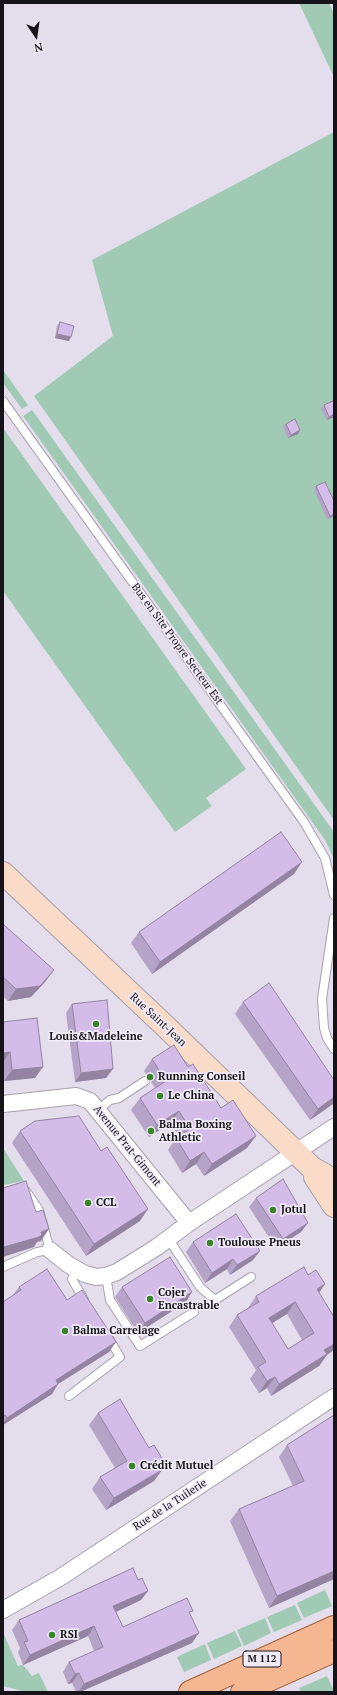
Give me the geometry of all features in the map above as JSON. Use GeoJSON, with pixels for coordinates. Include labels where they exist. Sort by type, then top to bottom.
{"type":"FeatureCollection","features":[{"type":"Feature","properties":{"kind":"main road","name":"M 112"},"geometry":{"type":"LineString","coordinates":[[190,1692],[334,1627]]}},
{"type":"Feature","properties":{"kind":"main road","name":"M 112"},"geometry":{"type":"LineString","coordinates":[[242,1692],[334,1651]]}},
{"type":"Feature","properties":{"kind":"street","name":"Rue Saint-Jean"},"geometry":{"type":"LineString","coordinates":[[3,874],[296,1153],[312,1168],[324,1175],[334,1187]]}},
{"type":"Feature","properties":{"kind":"street","name":"Avenue Prat-Gimont"},"geometry":{"type":"LineString","coordinates":[[3,1104],[76,1096],[90,1101],[189,1224]]}},
{"type":"Feature","properties":{"kind":"street"},"geometry":{"type":"LineString","coordinates":[[50,1250],[77,1270],[96,1277],[106,1276],[131,1264],[226,1197],[334,1127]]}},
{"type":"Feature","properties":{"kind":"street","name":"Rue Saint-Jean"},"geometry":{"type":"LineString","coordinates":[[312,1168],[316,1181],[334,1206]]}},
{"type":"Feature","properties":{"kind":"street","name":"Rue de la Tuilerie"},"geometry":{"type":"LineString","coordinates":[[3,1610],[61,1577],[334,1397]]}},
{"type":"Feature","properties":{"kind":"lane","name":"Bus en Site Propre Secteur Est"},"geometry":{"type":"LineString","coordinates":[[3,401],[304,822],[325,858],[334,895]]}},
{"type":"Feature","properties":{"kind":"lane"},"geometry":{"type":"LineString","coordinates":[[334,918],[322,999],[324,1028],[327,1038],[334,1049]]}},
{"type":"Feature","properties":{"kind":"lane"},"geometry":{"type":"LineString","coordinates":[[98,1110],[110,1100],[119,1098],[145,1081]]}},
{"type":"Feature","properties":{"kind":"lane"},"geometry":{"type":"LineString","coordinates":[[3,1267],[37,1252],[50,1250],[39,1210],[23,1186],[16,1188]]}},
{"type":"Feature","properties":{"kind":"lane"},"geometry":{"type":"LineString","coordinates":[[168,1238],[200,1287],[215,1300],[251,1277]]}},
{"type":"Feature","properties":{"kind":"lane"},"geometry":{"type":"LineString","coordinates":[[77,1270],[72,1279],[89,1308]]}},
{"type":"Feature","properties":{"kind":"lane"},"geometry":{"type":"LineString","coordinates":[[106,1276],[110,1300],[140,1346],[194,1312]]}},
{"type":"Feature","properties":{"kind":"lane"},"geometry":{"type":"LineString","coordinates":[[70,1396],[120,1357],[104,1332]]}},
{"type":"Feature","properties":{"kind":"green space"},"geometry":{"type":"Polygon","coordinates":[[[299,3],[329,3],[334,14],[334,77],[299,3]]]}},
{"type":"Feature","properties":{"kind":"green space"},"geometry":{"type":"Polygon","coordinates":[[[334,132],[334,820],[34,396],[113,336],[92,260],[334,132]]]}},
{"type":"Feature","properties":{"kind":"green space"},"geometry":{"type":"Polygon","coordinates":[[[3,370],[28,405],[22,409],[3,383],[3,370]]]}},
{"type":"Feature","properties":{"kind":"green space"},"geometry":{"type":"Polygon","coordinates":[[[32,410],[334,832],[334,859],[325,840],[23,416],[32,410]]]}},
{"type":"Feature","properties":{"kind":"green space"},"geometry":{"type":"Polygon","coordinates":[[[3,428],[246,769],[206,798],[212,806],[175,832],[3,591],[3,428]]]}},
{"type":"Feature","properties":{"kind":"green space"},"geometry":{"type":"Polygon","coordinates":[[[3,1148],[24,1181],[3,1185],[3,1148]]]}},
{"type":"Feature","properties":{"kind":"green space"},"geometry":{"type":"Polygon","coordinates":[[[325,1590],[332,1606],[304,1618],[297,1603],[325,1590]]]}},
{"type":"Feature","properties":{"kind":"green space"},"geometry":{"type":"Polygon","coordinates":[[[295,1605],[302,1620],[274,1632],[267,1617],[295,1605]]]}},
{"type":"Feature","properties":{"kind":"green space"},"geometry":{"type":"Polygon","coordinates":[[[265,1618],[271,1633],[244,1646],[237,1630],[265,1618]]]}},
{"type":"Feature","properties":{"kind":"green space"},"geometry":{"type":"Polygon","coordinates":[[[235,1631],[242,1646],[214,1659],[207,1643],[235,1631]]]}},
{"type":"Feature","properties":{"kind":"green space"},"geometry":{"type":"Polygon","coordinates":[[[3,1632],[18,1666],[23,1665],[32,1676],[39,1673],[48,1692],[25,1692],[3,1686],[3,1632]]]}},
{"type":"Feature","properties":{"kind":"green space"},"geometry":{"type":"Polygon","coordinates":[[[205,1644],[211,1660],[184,1672],[177,1657],[205,1644]]]}},
{"type":"Feature","properties":{"kind":"green space"},"geometry":{"type":"Polygon","coordinates":[[[327,1676],[334,1691],[301,1692],[299,1688],[327,1676]]]}},
{"type":"Feature","properties":{"kind":"building"},"geometry":{"type":"Polygon","coordinates":[[[60,322],[74,326],[71,337],[57,334],[60,322]]]}},
{"type":"Feature","properties":{"kind":"building"},"geometry":{"type":"Polygon","coordinates":[[[333,401],[334,414],[329,417],[324,405],[333,401]]]}},
{"type":"Feature","properties":{"kind":"building"},"geometry":{"type":"Polygon","coordinates":[[[295,419],[300,430],[291,435],[286,424],[295,419]]]}},
{"type":"Feature","properties":{"kind":"building"},"geometry":{"type":"Polygon","coordinates":[[[325,482],[334,501],[334,514],[330,516],[316,486],[325,482]]]}},
{"type":"Feature","properties":{"kind":"building"},"geometry":{"type":"Polygon","coordinates":[[[281,832],[302,862],[160,962],[139,932],[281,832]]]}},
{"type":"Feature","properties":{"kind":"building"},"geometry":{"type":"Polygon","coordinates":[[[3,924],[54,970],[40,986],[16,989],[3,977],[3,924]]]}},
{"type":"Feature","properties":{"kind":"building"},"geometry":{"type":"Polygon","coordinates":[[[269,983],[334,1080],[334,1097],[318,1109],[243,1002],[269,983]]]}},
{"type":"Feature","properties":{"kind":"building"},"geometry":{"type":"Polygon","coordinates":[[[107,1000],[113,1069],[81,1073],[72,1004],[107,1000]]]}},
{"type":"Feature","properties":{"kind":"building"},"geometry":{"type":"Polygon","coordinates":[[[37,1018],[43,1067],[12,1070],[10,1052],[3,1053],[3,1022],[37,1018]]]}},
{"type":"Feature","properties":{"kind":"building"},"geometry":{"type":"Polygon","coordinates":[[[174,1045],[188,1067],[193,1064],[221,1108],[233,1100],[256,1136],[212,1164],[204,1152],[190,1161],[176,1138],[190,1129],[179,1111],[157,1125],[140,1098],[166,1081],[152,1059],[174,1045]]]}},
{"type":"Feature","properties":{"kind":"building"},"geometry":{"type":"Polygon","coordinates":[[[79,1116],[101,1151],[107,1147],[148,1209],[94,1244],[20,1131],[35,1121],[79,1116]]]}},
{"type":"Feature","properties":{"kind":"building"},"geometry":{"type":"Polygon","coordinates":[[[283,1179],[308,1223],[283,1239],[256,1198],[283,1179]]]}},
{"type":"Feature","properties":{"kind":"building"},"geometry":{"type":"Polygon","coordinates":[[[26,1181],[36,1212],[43,1210],[49,1229],[41,1232],[42,1235],[39,1237],[4,1247],[3,1188],[26,1181]]]}},
{"type":"Feature","properties":{"kind":"building"},"geometry":{"type":"Polygon","coordinates":[[[236,1214],[260,1251],[237,1265],[233,1259],[212,1273],[193,1242],[236,1214]]]}},
{"type":"Feature","properties":{"kind":"building","name":"Cojer Encastrable"},"geometry":{"type":"Polygon","coordinates":[[[170,1257],[192,1292],[145,1323],[122,1287],[170,1257]]]}},
{"type":"Feature","properties":{"kind":"building"},"geometry":{"type":"Polygon","coordinates":[[[304,1267],[308,1275],[316,1270],[325,1284],[317,1289],[334,1317],[334,1344],[324,1350],[327,1354],[279,1384],[275,1377],[267,1381],[258,1367],[266,1362],[237,1315],[259,1302],[256,1296],[304,1267]],[[295,1302],[269,1318],[288,1349],[314,1333],[295,1302]]]}},
{"type":"Feature","properties":{"kind":"building"},"geometry":{"type":"Polygon","coordinates":[[[47,1269],[67,1300],[82,1290],[116,1342],[56,1380],[58,1384],[7,1418],[5,1415],[3,1416],[3,1302],[21,1290],[19,1287],[47,1269]]]}},
{"type":"Feature","properties":{"kind":"building"},"geometry":{"type":"Polygon","coordinates":[[[120,1399],[149,1448],[154,1445],[163,1460],[158,1463],[162,1470],[114,1498],[100,1477],[127,1461],[98,1413],[120,1399]]]}},
{"type":"Feature","properties":{"kind":"building"},"geometry":{"type":"Polygon","coordinates":[[[334,1415],[334,1571],[277,1596],[239,1509],[304,1481],[287,1445],[334,1415]]]}},
{"type":"Feature","properties":{"kind":"building","name":"RSI"},"geometry":{"type":"Polygon","coordinates":[[[133,1568],[138,1580],[142,1578],[148,1591],[113,1606],[123,1627],[187,1598],[193,1611],[189,1612],[199,1633],[84,1684],[79,1673],[75,1674],[69,1662],[103,1647],[94,1626],[30,1655],[24,1642],[28,1641],[19,1620],[133,1568]]]}},
{"type":"Feature","properties":{"kind":"place","name":"Louis&Madeleine"},"geometry":{"type":"Point","coordinates":[96,1024]}},
{"type":"Feature","properties":{"kind":"place","name":"Running Conseil"},"geometry":{"type":"Point","coordinates":[150,1077]}},
{"type":"Feature","properties":{"kind":"place","name":"Le China"},"geometry":{"type":"Point","coordinates":[160,1096]}},
{"type":"Feature","properties":{"kind":"place","name":"Balma Boxing Athletic"},"geometry":{"type":"Point","coordinates":[151,1131]}},
{"type":"Feature","properties":{"kind":"place","name":"CCL"},"geometry":{"type":"Point","coordinates":[88,1203]}},
{"type":"Feature","properties":{"kind":"place","name":"Jotul"},"geometry":{"type":"Point","coordinates":[273,1210]}},
{"type":"Feature","properties":{"kind":"place","name":"Toulouse Pneus"},"geometry":{"type":"Point","coordinates":[210,1243]}},
{"type":"Feature","properties":{"kind":"place","name":"Cojer Encastrable"},"geometry":{"type":"Point","coordinates":[150,1299]}},
{"type":"Feature","properties":{"kind":"place","name":"Balma Carrelage"},"geometry":{"type":"Point","coordinates":[65,1331]}},
{"type":"Feature","properties":{"kind":"place","name":"Crédit Mutuel"},"geometry":{"type":"Point","coordinates":[132,1466]}},
{"type":"Feature","properties":{"kind":"place","name":"RSI"},"geometry":{"type":"Point","coordinates":[52,1635]}}]}
